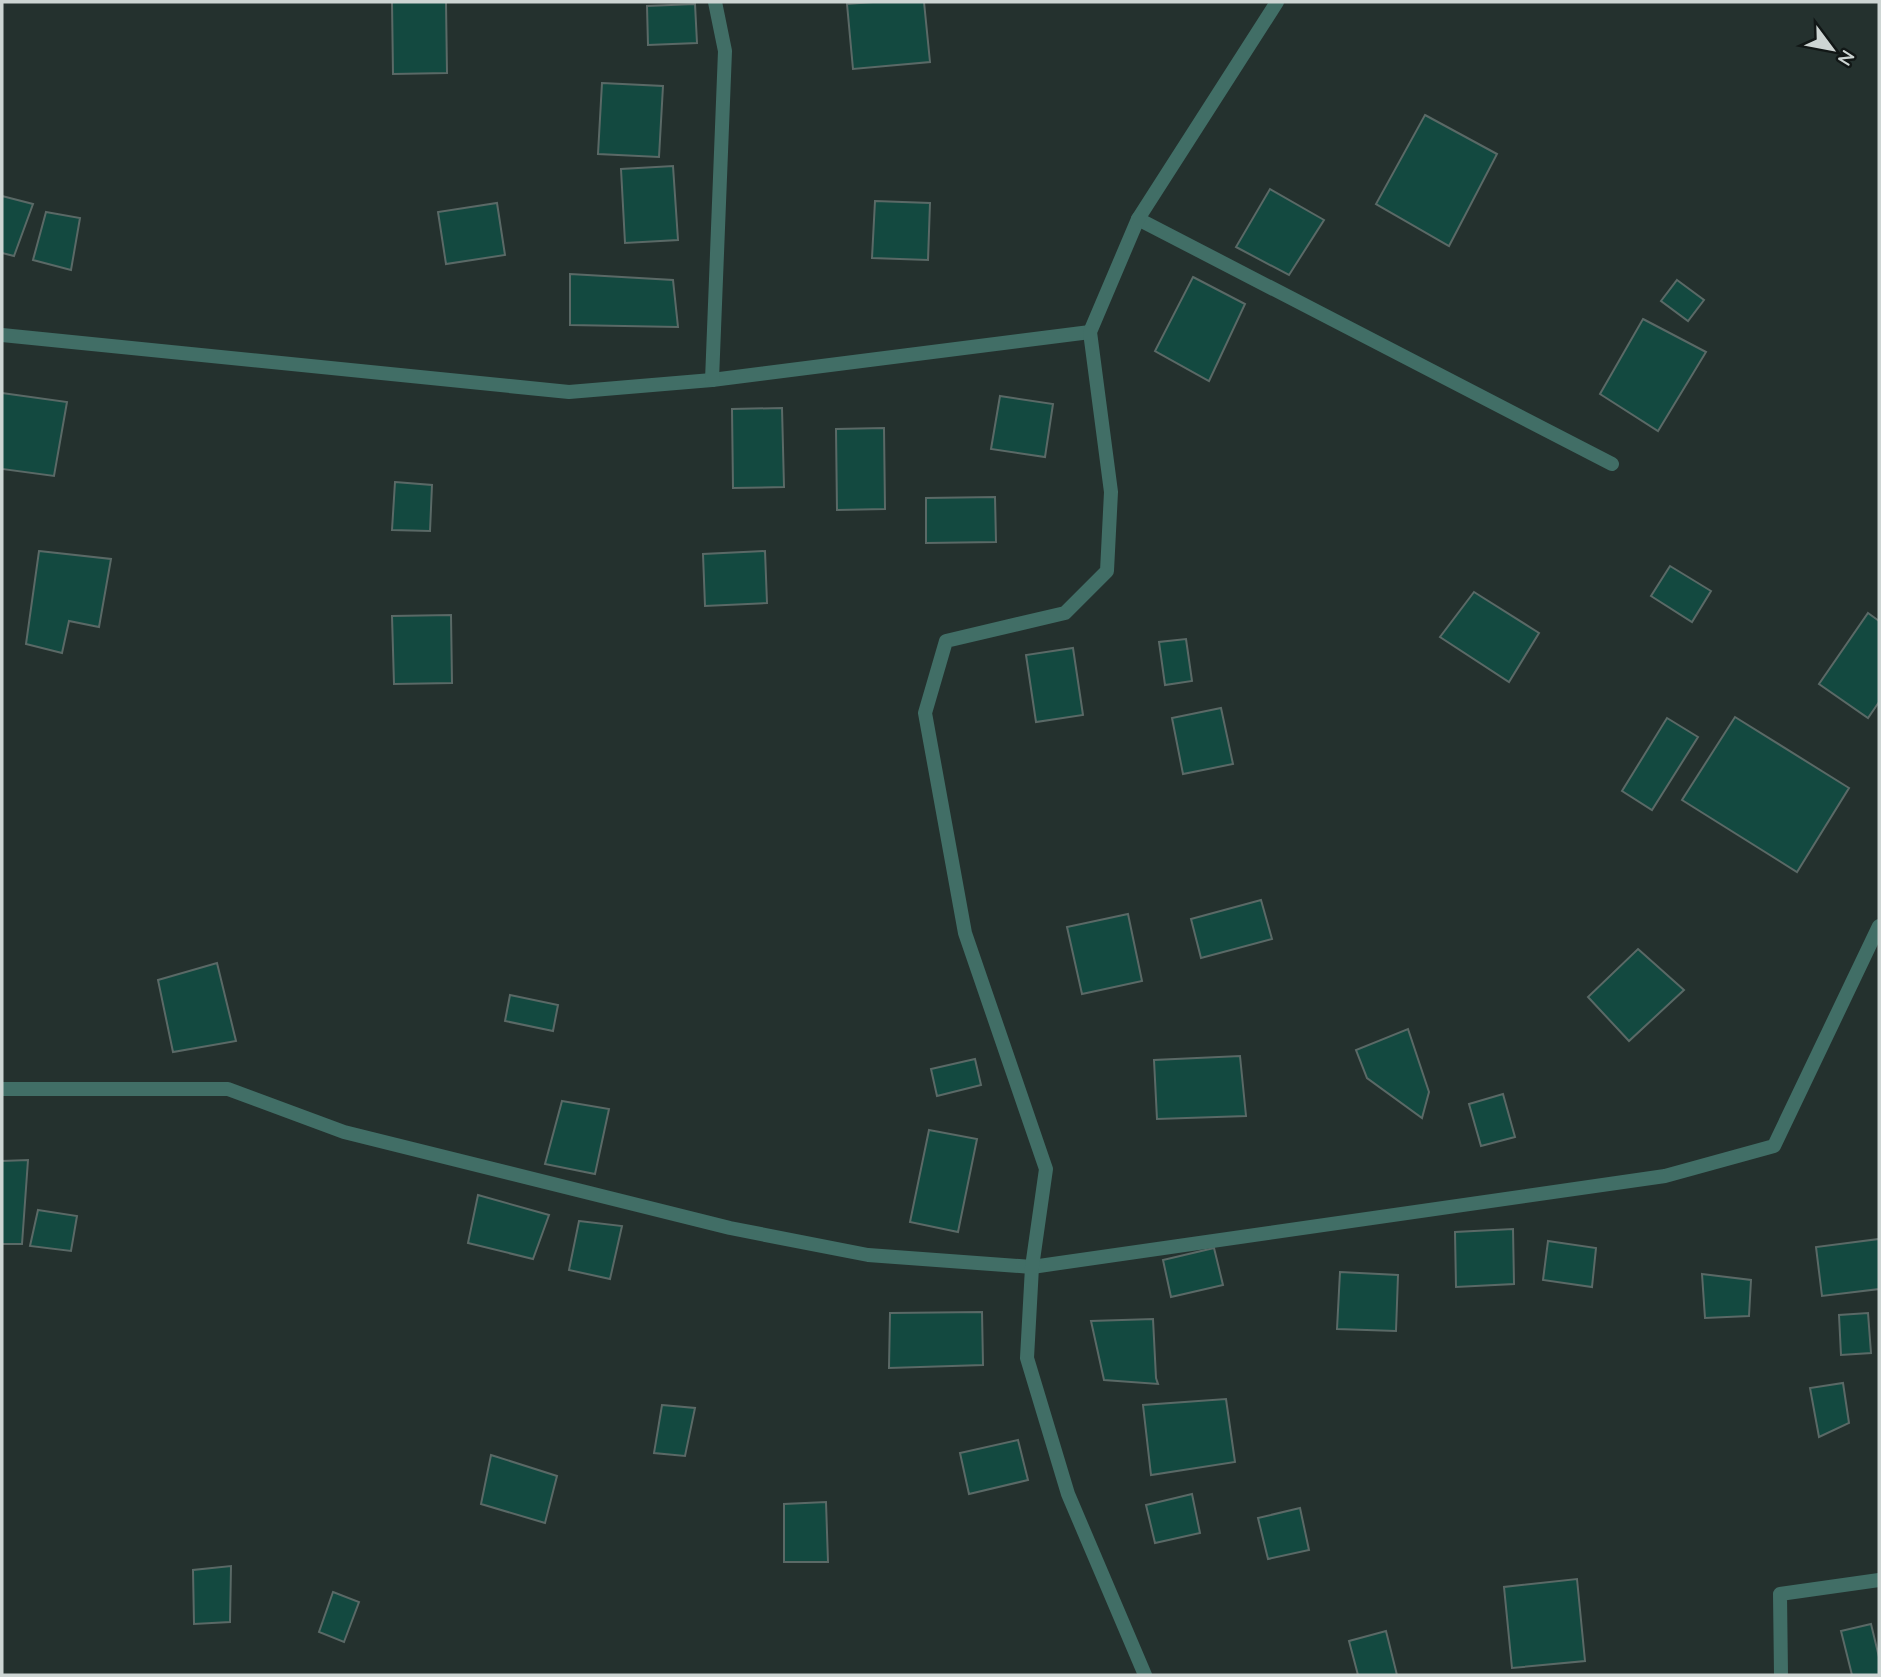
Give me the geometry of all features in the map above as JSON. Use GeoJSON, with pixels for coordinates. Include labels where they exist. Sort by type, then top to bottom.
{"type":"FeatureCollection","features":[{"type":"Feature","properties":{"kind":"street"},"geometry":{"type":"LineString","coordinates":[[712,380],[725,51],[715,2]]}},
{"type":"Feature","properties":{"kind":"street"},"geometry":{"type":"LineString","coordinates":[[1145,1675],[1068,1494],[1027,1358],[1032,1267],[1046,1169],[965,933],[925,713],[946,641],[1065,613],[1107,571],[1111,492],[1090,332],[1138,219],[1277,2]]}},
{"type":"Feature","properties":{"kind":"street"},"geometry":{"type":"LineString","coordinates":[[1138,219],[1612,464]]}},
{"type":"Feature","properties":{"kind":"street"},"geometry":{"type":"LineString","coordinates":[[2,335],[569,392],[712,380],[1090,332]]}},
{"type":"Feature","properties":{"kind":"street"},"geometry":{"type":"LineString","coordinates":[[2,1089],[228,1088],[344,1132],[730,1228],[868,1255],[1032,1267],[1665,1176],[1774,1146],[1879,926]]}},
{"type":"Feature","properties":{"kind":"street"},"geometry":{"type":"LineString","coordinates":[[1781,1675],[1780,1594],[1879,1580]]}},
{"type":"Feature","properties":{"kind":"building"},"geometry":{"type":"Polygon","coordinates":[[[392,2],[446,2],[447,73],[393,74],[392,2]]]}},
{"type":"Feature","properties":{"kind":"building"},"geometry":{"type":"Polygon","coordinates":[[[924,2],[930,62],[853,69],[847,4],[924,2]]]}},
{"type":"Feature","properties":{"kind":"building"},"geometry":{"type":"Polygon","coordinates":[[[695,4],[697,43],[648,45],[647,6],[695,4]]]}},
{"type":"Feature","properties":{"kind":"building"},"geometry":{"type":"Polygon","coordinates":[[[602,83],[663,86],[659,157],[598,154],[602,83]]]}},
{"type":"Feature","properties":{"kind":"building"},"geometry":{"type":"Polygon","coordinates":[[[1425,115],[1497,154],[1449,246],[1376,204],[1425,115]]]}},
{"type":"Feature","properties":{"kind":"building"},"geometry":{"type":"Polygon","coordinates":[[[673,166],[678,240],[625,243],[621,169],[673,166]]]}},
{"type":"Feature","properties":{"kind":"building"},"geometry":{"type":"Polygon","coordinates":[[[1270,189],[1324,220],[1289,275],[1236,247],[1270,189]]]}},
{"type":"Feature","properties":{"kind":"building"},"geometry":{"type":"Polygon","coordinates":[[[2,196],[33,204],[14,256],[2,253],[2,196]]]}},
{"type":"Feature","properties":{"kind":"building"},"geometry":{"type":"Polygon","coordinates":[[[875,201],[930,203],[928,260],[872,258],[875,201]]]}},
{"type":"Feature","properties":{"kind":"building"},"geometry":{"type":"Polygon","coordinates":[[[497,203],[505,255],[446,264],[438,212],[497,203]]]}},
{"type":"Feature","properties":{"kind":"building"},"geometry":{"type":"Polygon","coordinates":[[[46,212],[80,218],[71,270],[33,260],[46,212]]]}},
{"type":"Feature","properties":{"kind":"building"},"geometry":{"type":"Polygon","coordinates":[[[570,274],[673,280],[678,327],[570,325],[570,274]]]}},
{"type":"Feature","properties":{"kind":"building"},"geometry":{"type":"Polygon","coordinates":[[[1193,277],[1245,304],[1209,381],[1155,351],[1193,277]]]}},
{"type":"Feature","properties":{"kind":"building"},"geometry":{"type":"Polygon","coordinates":[[[1677,280],[1704,300],[1688,321],[1661,301],[1677,280]]]}},
{"type":"Feature","properties":{"kind":"building"},"geometry":{"type":"Polygon","coordinates":[[[1643,319],[1706,352],[1658,431],[1600,394],[1643,319]]]}},
{"type":"Feature","properties":{"kind":"building"},"geometry":{"type":"Polygon","coordinates":[[[2,393],[67,402],[54,476],[2,469],[2,393]]]}},
{"type":"Feature","properties":{"kind":"building"},"geometry":{"type":"Polygon","coordinates":[[[1000,396],[1053,404],[1045,457],[991,449],[1000,396]]]}},
{"type":"Feature","properties":{"kind":"building"},"geometry":{"type":"Polygon","coordinates":[[[782,408],[784,487],[733,488],[732,409],[782,408]]]}},
{"type":"Feature","properties":{"kind":"building"},"geometry":{"type":"Polygon","coordinates":[[[884,428],[885,509],[837,510],[836,429],[884,428]]]}},
{"type":"Feature","properties":{"kind":"building"},"geometry":{"type":"Polygon","coordinates":[[[395,482],[432,485],[430,531],[392,530],[395,482]]]}},
{"type":"Feature","properties":{"kind":"building"},"geometry":{"type":"Polygon","coordinates":[[[995,497],[996,542],[926,543],[926,498],[995,497]]]}},
{"type":"Feature","properties":{"kind":"building"},"geometry":{"type":"Polygon","coordinates":[[[39,551],[111,559],[99,627],[69,621],[62,653],[26,644],[39,551]]]}},
{"type":"Feature","properties":{"kind":"building"},"geometry":{"type":"Polygon","coordinates":[[[765,551],[767,603],[705,606],[703,554],[765,551]]]}},
{"type":"Feature","properties":{"kind":"building"},"geometry":{"type":"Polygon","coordinates":[[[1670,566],[1711,591],[1692,622],[1651,596],[1670,566]]]}},
{"type":"Feature","properties":{"kind":"building"},"geometry":{"type":"Polygon","coordinates":[[[1474,592],[1539,633],[1509,682],[1440,637],[1474,592]]]}},
{"type":"Feature","properties":{"kind":"building"},"geometry":{"type":"Polygon","coordinates":[[[1868,613],[1879,621],[1879,702],[1868,718],[1819,684],[1868,613]]]}},
{"type":"Feature","properties":{"kind":"building"},"geometry":{"type":"Polygon","coordinates":[[[451,615],[452,683],[394,684],[392,616],[451,615]]]}},
{"type":"Feature","properties":{"kind":"building"},"geometry":{"type":"Polygon","coordinates":[[[1186,639],[1192,681],[1165,685],[1159,642],[1186,639]]]}},
{"type":"Feature","properties":{"kind":"building"},"geometry":{"type":"Polygon","coordinates":[[[1073,648],[1083,715],[1036,722],[1026,655],[1073,648]]]}},
{"type":"Feature","properties":{"kind":"building"},"geometry":{"type":"Polygon","coordinates":[[[1221,708],[1233,764],[1183,774],[1172,718],[1221,708]]]}},
{"type":"Feature","properties":{"kind":"building"},"geometry":{"type":"Polygon","coordinates":[[[1735,717],[1849,788],[1797,872],[1682,800],[1735,717]]]}},
{"type":"Feature","properties":{"kind":"building"},"geometry":{"type":"Polygon","coordinates":[[[1667,718],[1698,737],[1652,810],[1622,791],[1667,718]]]}},
{"type":"Feature","properties":{"kind":"building"},"geometry":{"type":"Polygon","coordinates":[[[1261,900],[1272,939],[1201,958],[1191,919],[1261,900]]]}},
{"type":"Feature","properties":{"kind":"building"},"geometry":{"type":"Polygon","coordinates":[[[1128,914],[1142,981],[1082,994],[1067,927],[1128,914]]]}},
{"type":"Feature","properties":{"kind":"building"},"geometry":{"type":"Polygon","coordinates":[[[1638,949],[1684,990],[1629,1041],[1588,997],[1638,949]]]}},
{"type":"Feature","properties":{"kind":"building"},"geometry":{"type":"Polygon","coordinates":[[[217,963],[236,1041],[173,1052],[158,980],[217,963]]]}},
{"type":"Feature","properties":{"kind":"building"},"geometry":{"type":"Polygon","coordinates":[[[510,995],[558,1005],[553,1031],[505,1021],[510,995]]]}},
{"type":"Feature","properties":{"kind":"building"},"geometry":{"type":"Polygon","coordinates":[[[1408,1029],[1429,1092],[1422,1118],[1367,1078],[1356,1050],[1408,1029]]]}},
{"type":"Feature","properties":{"kind":"building"},"geometry":{"type":"Polygon","coordinates":[[[1240,1056],[1246,1116],[1157,1119],[1154,1060],[1240,1056]]]}},
{"type":"Feature","properties":{"kind":"building"},"geometry":{"type":"Polygon","coordinates":[[[975,1059],[981,1085],[937,1096],[931,1069],[975,1059]]]}},
{"type":"Feature","properties":{"kind":"building"},"geometry":{"type":"Polygon","coordinates":[[[1503,1094],[1515,1137],[1481,1146],[1469,1104],[1503,1094]]]}},
{"type":"Feature","properties":{"kind":"building"},"geometry":{"type":"Polygon","coordinates":[[[562,1101],[609,1109],[595,1174],[545,1164],[562,1101]]]}},
{"type":"Feature","properties":{"kind":"building"},"geometry":{"type":"Polygon","coordinates":[[[929,1130],[977,1139],[958,1232],[910,1222],[929,1130]]]}},
{"type":"Feature","properties":{"kind":"building"},"geometry":{"type":"Polygon","coordinates":[[[28,1160],[22,1244],[2,1244],[2,1161],[28,1160]]]}},
{"type":"Feature","properties":{"kind":"building"},"geometry":{"type":"Polygon","coordinates":[[[478,1195],[549,1215],[533,1259],[468,1243],[478,1195]]]}},
{"type":"Feature","properties":{"kind":"building"},"geometry":{"type":"Polygon","coordinates":[[[38,1210],[77,1216],[71,1251],[30,1246],[38,1210]]]}},
{"type":"Feature","properties":{"kind":"building"},"geometry":{"type":"Polygon","coordinates":[[[579,1221],[622,1226],[610,1279],[569,1270],[579,1221]]]}},
{"type":"Feature","properties":{"kind":"building"},"geometry":{"type":"Polygon","coordinates":[[[1513,1229],[1514,1284],[1456,1287],[1455,1232],[1513,1229]]]}},
{"type":"Feature","properties":{"kind":"building"},"geometry":{"type":"Polygon","coordinates":[[[1879,1239],[1879,1289],[1822,1296],[1816,1247],[1879,1239]]]}},
{"type":"Feature","properties":{"kind":"building"},"geometry":{"type":"Polygon","coordinates":[[[1548,1241],[1596,1248],[1592,1287],[1543,1280],[1548,1241]]]}},
{"type":"Feature","properties":{"kind":"building"},"geometry":{"type":"Polygon","coordinates":[[[1214,1248],[1223,1285],[1171,1297],[1163,1260],[1214,1248]]]}},
{"type":"Feature","properties":{"kind":"building"},"geometry":{"type":"Polygon","coordinates":[[[1340,1272],[1398,1275],[1396,1331],[1337,1329],[1340,1272]]]}},
{"type":"Feature","properties":{"kind":"building"},"geometry":{"type":"Polygon","coordinates":[[[1702,1274],[1751,1280],[1749,1316],[1705,1318],[1702,1274]]]}},
{"type":"Feature","properties":{"kind":"building"},"geometry":{"type":"Polygon","coordinates":[[[982,1312],[983,1365],[889,1368],[890,1313],[982,1312]]]}},
{"type":"Feature","properties":{"kind":"building"},"geometry":{"type":"Polygon","coordinates":[[[1868,1313],[1871,1353],[1841,1355],[1839,1315],[1868,1313]]]}},
{"type":"Feature","properties":{"kind":"building"},"geometry":{"type":"Polygon","coordinates":[[[1153,1319],[1158,1384],[1104,1380],[1091,1321],[1153,1319]]]}},
{"type":"Feature","properties":{"kind":"building"},"geometry":{"type":"Polygon","coordinates":[[[1843,1383],[1849,1423],[1819,1437],[1810,1388],[1843,1383]]]}},
{"type":"Feature","properties":{"kind":"building"},"geometry":{"type":"Polygon","coordinates":[[[1226,1399],[1235,1462],[1151,1475],[1143,1405],[1226,1399]]]}},
{"type":"Feature","properties":{"kind":"building"},"geometry":{"type":"Polygon","coordinates":[[[662,1405],[695,1408],[685,1456],[654,1453],[662,1405]]]}},
{"type":"Feature","properties":{"kind":"building"},"geometry":{"type":"Polygon","coordinates":[[[1018,1440],[1028,1480],[969,1494],[960,1453],[1018,1440]]]}},
{"type":"Feature","properties":{"kind":"building"},"geometry":{"type":"Polygon","coordinates":[[[491,1455],[557,1476],[545,1523],[481,1504],[491,1455]]]}},
{"type":"Feature","properties":{"kind":"building"},"geometry":{"type":"Polygon","coordinates":[[[1192,1494],[1200,1533],[1155,1543],[1146,1505],[1192,1494]]]}},
{"type":"Feature","properties":{"kind":"building"},"geometry":{"type":"Polygon","coordinates":[[[826,1502],[828,1562],[784,1562],[784,1504],[826,1502]]]}},
{"type":"Feature","properties":{"kind":"building"},"geometry":{"type":"Polygon","coordinates":[[[1300,1508],[1309,1550],[1268,1559],[1258,1518],[1300,1508]]]}},
{"type":"Feature","properties":{"kind":"building"},"geometry":{"type":"Polygon","coordinates":[[[231,1566],[230,1622],[194,1624],[193,1570],[231,1566]]]}},
{"type":"Feature","properties":{"kind":"building"},"geometry":{"type":"Polygon","coordinates":[[[1577,1579],[1585,1661],[1512,1668],[1504,1587],[1577,1579]]]}},
{"type":"Feature","properties":{"kind":"building"},"geometry":{"type":"Polygon","coordinates":[[[333,1592],[359,1602],[344,1642],[319,1632],[333,1592]]]}},
{"type":"Feature","properties":{"kind":"building"},"geometry":{"type":"Polygon","coordinates":[[[1871,1624],[1879,1657],[1879,1675],[1852,1675],[1841,1631],[1871,1624]]]}},
{"type":"Feature","properties":{"kind":"building"},"geometry":{"type":"Polygon","coordinates":[[[1386,1631],[1397,1675],[1358,1675],[1349,1641],[1386,1631]]]}}]}
